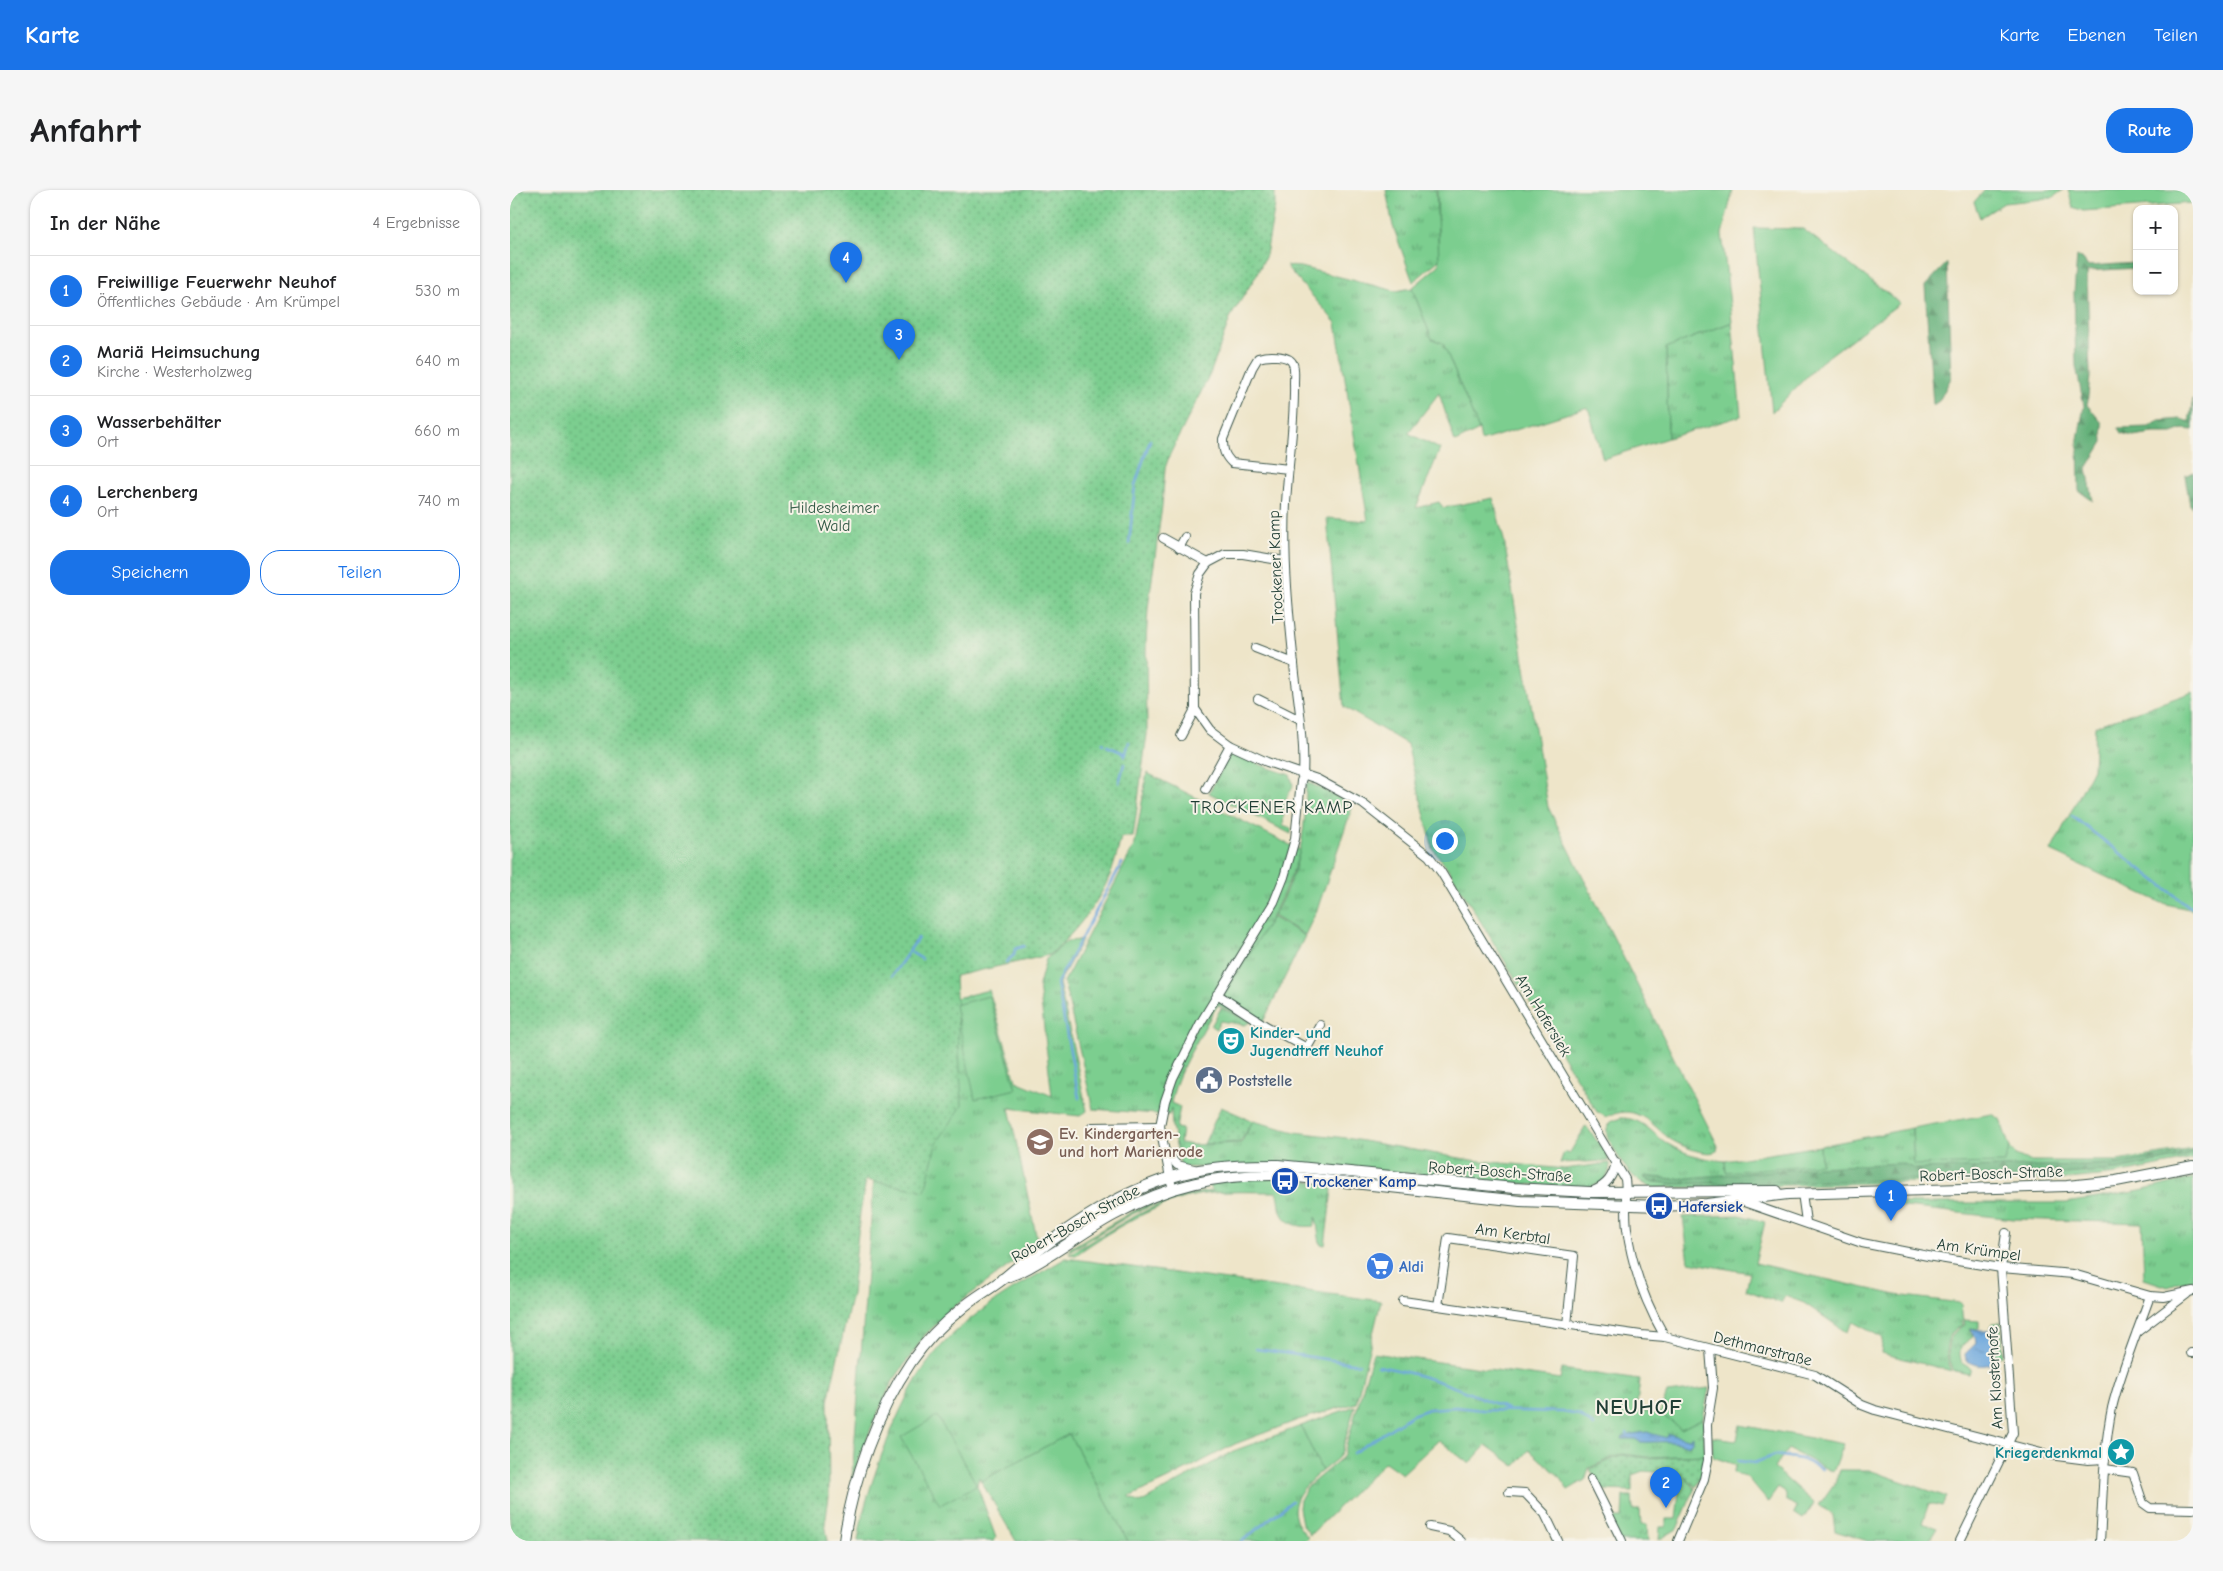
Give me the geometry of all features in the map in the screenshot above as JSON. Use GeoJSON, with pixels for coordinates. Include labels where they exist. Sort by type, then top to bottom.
{"type":"FeatureCollection","features":[{"type":"Feature","properties":{"kind":"main road","name":"Robert-Bosch-Straße"},"geometry":{"type":"LineString","coordinates":[[844,1541],[850,1506],[860,1471],[878,1424],[896,1387],[912,1362],[944,1324],[1025,1259],[1108,1204],[1169,1178],[1200,1170],[1249,1165],[1278,1165],[1436,1182],[1590,1192],[1774,1190],[1788,1194]]}},
{"type":"Feature","properties":{"kind":"main road","name":"Robert-Bosch-Straße"},"geometry":{"type":"LineString","coordinates":[[1002,1279],[1033,1265],[1115,1214],[1173,1189],[1215,1178],[1279,1175],[1520,1201],[1627,1205],[1707,1204],[1802,1193],[2067,1186],[2116,1182],[2193,1166]]}},
{"type":"Feature","properties":{"kind":"street","name":"Trockener Kamp"},"geometry":{"type":"LineString","coordinates":[[1173,1189],[1169,1178],[1160,1126],[1173,1078],[1217,994],[1266,917],[1284,877],[1295,839],[1303,776],[1300,720],[1285,561],[1294,395],[1293,362],[1288,358],[1265,355],[1258,358],[1252,368],[1227,428],[1223,449],[1225,456],[1232,463],[1289,469]]}},
{"type":"Feature","properties":{"kind":"street"},"geometry":{"type":"LineString","coordinates":[[1179,548],[1185,537]]}},
{"type":"Feature","properties":{"kind":"street"},"geometry":{"type":"LineString","coordinates":[[1163,538],[1208,563]]}},
{"type":"Feature","properties":{"kind":"street"},"geometry":{"type":"LineString","coordinates":[[1181,736],[1195,709],[1194,593],[1200,574],[1208,563],[1225,554],[1243,554],[1285,561]]}},
{"type":"Feature","properties":{"kind":"street"},"geometry":{"type":"LineString","coordinates":[[1255,648],[1294,663]]}},
{"type":"Feature","properties":{"kind":"street"},"geometry":{"type":"LineString","coordinates":[[1258,699],[1300,720]]}},
{"type":"Feature","properties":{"kind":"street","name":"Am Hafersiek"},"geometry":{"type":"LineString","coordinates":[[1195,709],[1210,730],[1230,745],[1303,776],[1318,779],[1363,804],[1429,856],[1453,890],[1625,1179],[1627,1227],[1636,1267],[1650,1309],[1665,1337]]}},
{"type":"Feature","properties":{"kind":"street"},"geometry":{"type":"LineString","coordinates":[[1206,789],[1230,745]]}},
{"type":"Feature","properties":{"kind":"street"},"geometry":{"type":"LineString","coordinates":[[1217,994],[1266,1026],[1308,1048],[1320,1024]]}},
{"type":"Feature","properties":{"kind":"street"},"geometry":{"type":"LineString","coordinates":[[1092,1127],[1160,1126]]}},
{"type":"Feature","properties":{"kind":"street"},"geometry":{"type":"LineString","coordinates":[[1163,1147],[1169,1158],[1177,1165],[1200,1170]]}},
{"type":"Feature","properties":{"kind":"street"},"geometry":{"type":"LineString","coordinates":[[1590,1192],[1607,1183],[1613,1174],[1616,1162]]}},
{"type":"Feature","properties":{"kind":"street"},"geometry":{"type":"LineString","coordinates":[[1802,1193],[1806,1222]]}},
{"type":"Feature","properties":{"kind":"street","name":"Am Krümpel"},"geometry":{"type":"LineString","coordinates":[[1740,1201],[1806,1222],[1862,1243],[1933,1258],[2001,1268],[2073,1274],[2150,1296],[2164,1297],[2190,1292]]}},
{"type":"Feature","properties":{"kind":"street","name":"Am Klosterhofe"},"geometry":{"type":"LineString","coordinates":[[1960,1541],[2013,1433],[2001,1268],[2006,1233]]}},
{"type":"Feature","properties":{"kind":"street","name":"Am Kerbtal"},"geometry":{"type":"LineString","coordinates":[[1438,1306],[1448,1238],[1554,1253],[1574,1256],[1567,1325]]}},
{"type":"Feature","properties":{"kind":"street"},"geometry":{"type":"LineString","coordinates":[[2137,1332],[2190,1292]]}},
{"type":"Feature","properties":{"kind":"street"},"geometry":{"type":"LineString","coordinates":[[2100,1541],[2105,1459],[2112,1408],[2150,1296]]}},
{"type":"Feature","properties":{"kind":"street","name":"Dethmarstraße"},"geometry":{"type":"LineString","coordinates":[[1404,1301],[1567,1325],[1665,1337],[1815,1374],[1862,1405],[1875,1410],[2066,1458],[2105,1459]]}},
{"type":"Feature","properties":{"kind":"street"},"geometry":{"type":"LineString","coordinates":[[1678,1541],[1704,1478],[1708,1460],[1707,1425],[1713,1388],[1710,1349]]}},
{"type":"Feature","properties":{"kind":"street"},"geometry":{"type":"LineString","coordinates":[[2105,1469],[2133,1473],[2143,1503],[2150,1508],[2193,1509]]}},
{"type":"Feature","properties":{"kind":"street"},"geometry":{"type":"LineString","coordinates":[[1591,1479],[1622,1541]]}},
{"type":"Feature","properties":{"kind":"street"},"geometry":{"type":"LineString","coordinates":[[1509,1492],[1525,1494],[1545,1514],[1558,1541]]}},
{"type":"Feature","properties":{"kind":"street"},"geometry":{"type":"LineString","coordinates":[[1430,1527],[1436,1526],[1449,1531],[1461,1541]]}},
{"type":"Feature","properties":{"kind":"green space","name":"Hildesheimer Wald"},"geometry":{"type":"Polygon","coordinates":[[[510,190],[1275,190],[1275,205],[1266,255],[1256,276],[1231,316],[1210,374],[1170,454],[1165,468],[1162,506],[1148,608],[1146,642],[1147,734],[1133,837],[1121,837],[1112,870],[1093,907],[1053,952],[1049,955],[955,976],[962,1106],[936,1144],[925,1191],[866,1180],[860,1213],[852,1294],[828,1401],[829,1497],[825,1523],[828,1541],[510,1541],[510,190]]]}},
{"type":"Feature","properties":{"kind":"green space"},"geometry":{"type":"Polygon","coordinates":[[[1386,190],[1436,190],[1439,260],[1413,282],[1393,226],[1386,190]]]}},
{"type":"Feature","properties":{"kind":"green space"},"geometry":{"type":"Polygon","coordinates":[[[1437,190],[1733,190],[1722,234],[1732,322],[1666,348],[1668,438],[1603,459],[1588,407],[1481,441],[1479,430],[1443,343],[1432,339],[1412,288],[1439,265],[1437,190]]]}},
{"type":"Feature","properties":{"kind":"green space"},"geometry":{"type":"Polygon","coordinates":[[[1985,190],[2063,190],[2052,198],[2004,203],[1980,218],[1974,202],[1985,190]]]}},
{"type":"Feature","properties":{"kind":"green space"},"geometry":{"type":"Polygon","coordinates":[[[2068,190],[2193,190],[2193,203],[2133,205],[2133,207],[2083,211],[2073,207],[2068,190]]]}},
{"type":"Feature","properties":{"kind":"green space"},"geometry":{"type":"Polygon","coordinates":[[[1754,228],[1803,229],[1900,303],[1821,362],[1772,412],[1754,228]]]}},
{"type":"Feature","properties":{"kind":"green space"},"geometry":{"type":"Polygon","coordinates":[[[2077,256],[2084,260],[2087,266],[2133,263],[2133,268],[2087,271],[2090,376],[2087,405],[2102,423],[2103,442],[2087,468],[2093,501],[2079,491],[2078,439],[2084,406],[2076,366],[2074,293],[2077,256]]]}},
{"type":"Feature","properties":{"kind":"green space"},"geometry":{"type":"Polygon","coordinates":[[[1947,263],[1951,378],[1939,401],[1933,405],[1925,286],[1947,263]]]}},
{"type":"Feature","properties":{"kind":"green space"},"geometry":{"type":"Polygon","coordinates":[[[1286,266],[1300,267],[1396,291],[1412,288],[1432,339],[1443,343],[1479,430],[1455,442],[1439,393],[1408,433],[1440,449],[1416,508],[1439,502],[1443,508],[1493,498],[1504,540],[1548,807],[1718,1146],[1717,1151],[1700,1152],[1680,1145],[1646,1119],[1636,1114],[1621,1112],[1606,1117],[1597,1112],[1451,873],[1433,849],[1407,744],[1344,707],[1327,518],[1368,521],[1336,323],[1286,266]]]}},
{"type":"Feature","properties":{"kind":"green space"},"geometry":{"type":"Polygon","coordinates":[[[1732,322],[1741,416],[1668,438],[1666,348],[1732,322]]]}},
{"type":"Feature","properties":{"kind":"green space"},"geometry":{"type":"Polygon","coordinates":[[[2193,399],[2193,430],[2183,429],[2172,433],[2133,436],[2121,433],[2118,428],[2149,427],[2159,421],[2181,419],[2189,422],[2193,399]]]}},
{"type":"Feature","properties":{"kind":"green space"},"geometry":{"type":"Polygon","coordinates":[[[2193,472],[2193,507],[2190,505],[2185,476],[2193,472]]]}},
{"type":"Feature","properties":{"kind":"green space"},"geometry":{"type":"Polygon","coordinates":[[[2193,692],[2193,910],[2162,903],[2051,851],[2093,769],[2095,726],[2193,692]]]}},
{"type":"Feature","properties":{"kind":"green space"},"geometry":{"type":"Polygon","coordinates":[[[1231,752],[1290,775],[1293,787],[1285,803],[1283,825],[1291,828],[1291,834],[1209,793],[1231,752]]]}},
{"type":"Feature","properties":{"kind":"green space"},"geometry":{"type":"Polygon","coordinates":[[[1147,773],[1300,850],[1292,875],[1269,922],[1214,1011],[1179,1076],[1171,1103],[1180,1107],[1176,1128],[1182,1129],[1180,1143],[1192,1145],[1241,1143],[1253,1121],[1295,1132],[1346,1138],[1471,1160],[1565,1169],[1610,1163],[1609,1171],[1602,1182],[1590,1186],[1569,1188],[1355,1169],[1181,1167],[1172,1127],[1171,1108],[1169,1115],[1093,1109],[1064,982],[1135,844],[1147,773]]]}},
{"type":"Feature","properties":{"kind":"green space"},"geometry":{"type":"Polygon","coordinates":[[[1306,781],[1353,805],[1317,910],[1305,935],[1273,916],[1290,883],[1300,851],[1305,818],[1306,781]]]}},
{"type":"Feature","properties":{"kind":"green space"},"geometry":{"type":"Polygon","coordinates":[[[1272,917],[1305,936],[1261,1026],[1218,1005],[1272,917]]]}},
{"type":"Feature","properties":{"kind":"green space"},"geometry":{"type":"Polygon","coordinates":[[[1082,940],[1059,983],[1087,1111],[1080,1116],[1009,1108],[1038,1244],[955,1306],[925,1335],[891,1384],[873,1423],[852,1478],[874,1177],[952,999],[989,990],[1016,1081],[1052,1096],[1039,985],[1046,959],[1067,941],[1082,940]]]}},
{"type":"Feature","properties":{"kind":"green space"},"geometry":{"type":"Polygon","coordinates":[[[989,996],[1016,1089],[975,1099],[955,1005],[989,996]]]}},
{"type":"Feature","properties":{"kind":"green space"},"geometry":{"type":"Polygon","coordinates":[[[1221,1008],[1250,1022],[1245,1025],[1220,1021],[1216,1029],[1211,1026],[1221,1008]]]}},
{"type":"Feature","properties":{"kind":"green space"},"geometry":{"type":"Polygon","coordinates":[[[1221,1107],[1253,1121],[1240,1142],[1204,1144],[1221,1107]]]}},
{"type":"Feature","properties":{"kind":"green space"},"geometry":{"type":"Polygon","coordinates":[[[1992,1114],[2000,1119],[2010,1148],[2004,1163],[1914,1165],[1912,1128],[1992,1114]]]}},
{"type":"Feature","properties":{"kind":"green space"},"geometry":{"type":"Polygon","coordinates":[[[1621,1118],[1641,1123],[1668,1144],[1689,1154],[1725,1161],[1726,1172],[1821,1163],[1820,1146],[1912,1128],[1914,1165],[2004,1163],[2010,1148],[2016,1155],[2029,1161],[2117,1161],[2193,1149],[2193,1159],[2117,1174],[2069,1179],[1655,1188],[1638,1180],[1626,1168],[1607,1136],[1607,1128],[1612,1121],[1621,1118]]]}},
{"type":"Feature","properties":{"kind":"green space"},"geometry":{"type":"Polygon","coordinates":[[[1586,1126],[1606,1153],[1609,1161],[1560,1163],[1564,1152],[1569,1154],[1586,1126]]]}},
{"type":"Feature","properties":{"kind":"green space"},"geometry":{"type":"Polygon","coordinates":[[[1820,1146],[1821,1164],[1726,1172],[1725,1161],[1820,1146]]]}},
{"type":"Feature","properties":{"kind":"green space"},"geometry":{"type":"Polygon","coordinates":[[[2193,1151],[2193,1155],[2118,1170],[2016,1178],[1675,1184],[1654,1182],[1644,1178],[1645,1176],[1674,1179],[1820,1167],[1902,1163],[1915,1169],[2117,1164],[2193,1151]]]}},
{"type":"Feature","properties":{"kind":"green space"},"geometry":{"type":"Polygon","coordinates":[[[1259,1177],[1328,1183],[1332,1190],[1325,1245],[1320,1244],[1316,1217],[1314,1226],[1292,1224],[1281,1213],[1279,1197],[1276,1192],[1232,1192],[1188,1197],[1160,1206],[1130,1221],[1076,1255],[1069,1254],[1120,1224],[1156,1206],[1193,1194],[1213,1191],[1207,1182],[1259,1177]]]}},
{"type":"Feature","properties":{"kind":"green space"},"geometry":{"type":"Polygon","coordinates":[[[2193,1178],[2193,1280],[2178,1282],[2168,1287],[2144,1279],[2142,1223],[2014,1219],[1887,1205],[1887,1203],[2066,1203],[2140,1191],[2193,1178]]]}},
{"type":"Feature","properties":{"kind":"green space"},"geometry":{"type":"Polygon","coordinates":[[[1170,1195],[1171,1197],[1132,1214],[1069,1251],[1070,1248],[1132,1212],[1170,1195]]]}},
{"type":"Feature","properties":{"kind":"green space"},"geometry":{"type":"Polygon","coordinates":[[[1739,1215],[1765,1222],[1755,1263],[1896,1295],[1961,1303],[1963,1325],[1952,1333],[1947,1345],[1949,1364],[1952,1371],[1881,1353],[1883,1338],[1853,1322],[1846,1332],[1804,1303],[1785,1296],[1781,1303],[1746,1290],[1750,1273],[1689,1262],[1683,1217],[1739,1215]]]}},
{"type":"Feature","properties":{"kind":"green space"},"geometry":{"type":"Polygon","coordinates":[[[1066,1258],[1381,1301],[1356,1403],[1298,1420],[1235,1444],[1129,1497],[1140,1503],[1236,1450],[1301,1426],[1322,1471],[1306,1486],[1296,1501],[1295,1518],[1308,1537],[1304,1541],[1128,1541],[1069,1434],[981,1481],[979,1477],[977,1485],[996,1538],[994,1541],[858,1541],[865,1507],[882,1454],[901,1408],[926,1365],[955,1332],[990,1304],[1066,1258]]]}},
{"type":"Feature","properties":{"kind":"green space"},"geometry":{"type":"Polygon","coordinates":[[[1964,1320],[1979,1321],[1979,1329],[1970,1328],[1973,1337],[1963,1345],[1960,1351],[1962,1363],[1971,1369],[1969,1374],[1954,1371],[1948,1351],[1950,1339],[1958,1329],[1965,1325],[1964,1320]]]}},
{"type":"Feature","properties":{"kind":"green space"},"geometry":{"type":"Polygon","coordinates":[[[1992,1323],[2001,1323],[2003,1356],[1996,1357],[1996,1330],[1991,1329],[1992,1323]]]}},
{"type":"Feature","properties":{"kind":"green space"},"geometry":{"type":"Polygon","coordinates":[[[1373,1353],[1560,1379],[1562,1369],[1640,1380],[1636,1411],[1660,1413],[1681,1429],[1703,1418],[1705,1455],[1647,1457],[1622,1454],[1589,1468],[1585,1480],[1568,1490],[1557,1474],[1529,1450],[1515,1466],[1486,1445],[1469,1464],[1439,1440],[1402,1474],[1385,1462],[1310,1535],[1302,1524],[1299,1508],[1300,1500],[1307,1487],[1343,1457],[1373,1353]]]}},
{"type":"Feature","properties":{"kind":"green space"},"geometry":{"type":"Polygon","coordinates":[[[1709,1388],[1703,1418],[1681,1429],[1660,1413],[1667,1393],[1709,1388]]]}},
{"type":"Feature","properties":{"kind":"green space"},"geometry":{"type":"Polygon","coordinates":[[[1355,1406],[1342,1451],[1338,1458],[1322,1471],[1301,1426],[1355,1406]]]}},
{"type":"Feature","properties":{"kind":"green space"},"geometry":{"type":"Polygon","coordinates":[[[937,1416],[977,1485],[940,1505],[901,1437],[937,1416]]]}},
{"type":"Feature","properties":{"kind":"green space"},"geometry":{"type":"Polygon","coordinates":[[[1740,1425],[1844,1444],[1833,1472],[1788,1449],[1774,1468],[1814,1503],[1803,1519],[1794,1513],[1797,1507],[1786,1500],[1786,1493],[1778,1488],[1768,1502],[1746,1476],[1733,1473],[1736,1465],[1713,1457],[1712,1437],[1737,1440],[1740,1425]]]}},
{"type":"Feature","properties":{"kind":"green space"},"geometry":{"type":"Polygon","coordinates":[[[1069,1434],[1128,1541],[1016,1541],[981,1481],[1069,1434]]]}},
{"type":"Feature","properties":{"kind":"green space"},"geometry":{"type":"Polygon","coordinates":[[[1622,1455],[1648,1458],[1705,1455],[1701,1476],[1696,1487],[1681,1474],[1643,1471],[1632,1475],[1632,1491],[1601,1490],[1590,1469],[1622,1455]]]}},
{"type":"Feature","properties":{"kind":"green space"},"geometry":{"type":"Polygon","coordinates":[[[1840,1470],[1869,1470],[1947,1497],[1942,1506],[1929,1503],[1922,1523],[1937,1528],[1929,1541],[1868,1541],[1835,1531],[1833,1515],[1819,1505],[1836,1481],[1840,1470]]]}},
{"type":"Feature","properties":{"kind":"green space"},"geometry":{"type":"Polygon","coordinates":[[[1681,1474],[1695,1488],[1677,1529],[1659,1540],[1660,1527],[1666,1527],[1666,1519],[1676,1519],[1681,1474]]]}},
{"type":"Feature","properties":{"kind":"green space"},"geometry":{"type":"Polygon","coordinates":[[[1623,1496],[1632,1496],[1633,1510],[1640,1510],[1641,1525],[1647,1525],[1648,1541],[1617,1541],[1607,1518],[1622,1518],[1623,1496]]]}},
{"type":"Feature","properties":{"kind":"water"},"geometry":{"type":"Polygon","coordinates":[[[1971,1328],[1980,1331],[1995,1331],[1994,1360],[1988,1365],[1977,1365],[1966,1361],[1965,1354],[1976,1341],[1971,1328]]]}},
{"type":"Feature","properties":{"kind":"water"},"geometry":{"type":"Polygon","coordinates":[[[1647,1432],[1666,1438],[1669,1434],[1688,1439],[1692,1436],[1692,1442],[1688,1446],[1670,1442],[1640,1442],[1635,1439],[1622,1439],[1623,1436],[1647,1432]]]}},
{"type":"Feature","properties":{"kind":"waterway"},"geometry":{"type":"LineString","coordinates":[[1129,544],[1135,485],[1150,440]]}},
{"type":"Feature","properties":{"kind":"waterway"},"geometry":{"type":"LineString","coordinates":[[1125,756],[1129,742]]}},
{"type":"Feature","properties":{"kind":"waterway"},"geometry":{"type":"LineString","coordinates":[[1107,746],[1126,754]]}},
{"type":"Feature","properties":{"kind":"waterway"},"geometry":{"type":"LineString","coordinates":[[1119,783],[1124,764]]}},
{"type":"Feature","properties":{"kind":"waterway"},"geometry":{"type":"LineString","coordinates":[[2072,816],[2190,907],[2193,907]]}},
{"type":"Feature","properties":{"kind":"waterway"},"geometry":{"type":"LineString","coordinates":[[1079,1098],[1057,983],[1122,863]]}},
{"type":"Feature","properties":{"kind":"waterway"},"geometry":{"type":"LineString","coordinates":[[892,976],[918,938]]}},
{"type":"Feature","properties":{"kind":"waterway"},"geometry":{"type":"LineString","coordinates":[[1006,962],[1014,955],[1015,949],[1024,946]]}},
{"type":"Feature","properties":{"kind":"waterway"},"geometry":{"type":"LineString","coordinates":[[912,953],[922,959]]}},
{"type":"Feature","properties":{"kind":"waterway"},"geometry":{"type":"LineString","coordinates":[[1256,1349],[1359,1364]]}},
{"type":"Feature","properties":{"kind":"waterway"},"geometry":{"type":"LineString","coordinates":[[1378,1366],[1444,1383],[1507,1409]]}},
{"type":"Feature","properties":{"kind":"waterway"},"geometry":{"type":"LineString","coordinates":[[1353,1453],[1412,1415],[1429,1409],[1456,1407],[1483,1410],[1563,1412],[1579,1415],[1594,1426]]}},
{"type":"Feature","properties":{"kind":"waterway"},"geometry":{"type":"LineString","coordinates":[[1738,1461],[1754,1463],[1775,1455],[1801,1459],[1822,1469]]}},
{"type":"Feature","properties":{"kind":"waterway"},"geometry":{"type":"LineString","coordinates":[[1242,1541],[1292,1501]]}},
{"type":"Feature","properties":{"kind":"place","name":"Lerchenberg"},"geometry":{"type":"Point","coordinates":[846,283]}},
{"type":"Feature","properties":{"kind":"place","name":"Wasserbehälter"},"geometry":{"type":"Point","coordinates":[899,360]}},
{"type":"Feature","properties":{"kind":"place","name":"Kinder- und Jugendtreff Neuhof"},"geometry":{"type":"Point","coordinates":[1231,1041]}},
{"type":"Feature","properties":{"kind":"place","name":"Poststelle"},"geometry":{"type":"Point","coordinates":[1209,1080]}},
{"type":"Feature","properties":{"kind":"place","name":"Ev. Kindergarten- und hort Marienrode"},"geometry":{"type":"Point","coordinates":[1040,1142]}},
{"type":"Feature","properties":{"kind":"place","name":"Trockener Kamp"},"geometry":{"type":"Point","coordinates":[1285,1181]}},
{"type":"Feature","properties":{"kind":"place","name":"Hafersiek"},"geometry":{"type":"Point","coordinates":[1659,1206]}},
{"type":"Feature","properties":{"kind":"place","name":"Freiwillige Feuerwehr Neuhof"},"geometry":{"type":"Point","coordinates":[1891,1221]}},
{"type":"Feature","properties":{"kind":"place","name":"Aldi"},"geometry":{"type":"Point","coordinates":[1380,1266]}},
{"type":"Feature","properties":{"kind":"place","name":"Kriegerdenkmal"},"geometry":{"type":"Point","coordinates":[2121,1452]}},
{"type":"Feature","properties":{"kind":"place","name":"Mariä Heimsuchung"},"geometry":{"type":"Point","coordinates":[1666,1508]}},
{"type":"Feature","properties":{"kind":"district","name":"TROCKENER KAMP"},"geometry":{"type":"Point","coordinates":[1272,807]}},
{"type":"Feature","properties":{"kind":"district","name":"NEUHOF"},"geometry":{"type":"Point","coordinates":[1639,1407]}}]}
